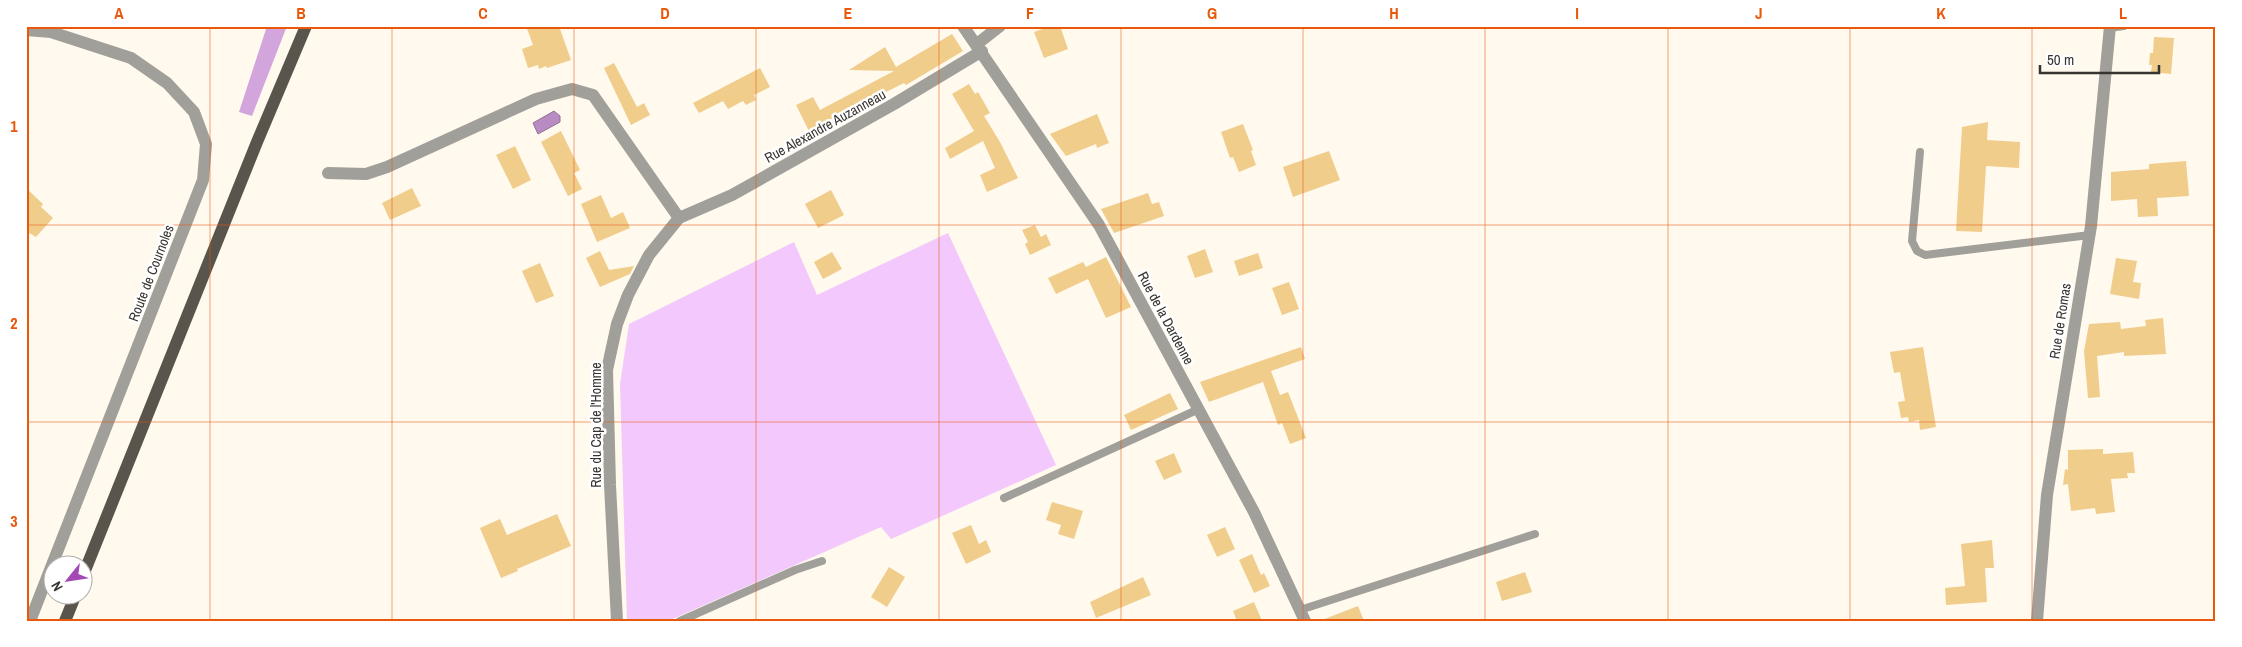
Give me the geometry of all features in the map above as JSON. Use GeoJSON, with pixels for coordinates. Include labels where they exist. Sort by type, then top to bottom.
{"type":"FeatureCollection","features":[{"type":"Feature","properties":{"kind":"main road"},"geometry":{"type":"LineString","coordinates":[[92,554],[256,142],[306,26]]}},
{"type":"Feature","properties":{"kind":"main road"},"geometry":{"type":"LineString","coordinates":[[65,621],[72,604]]}},
{"type":"Feature","properties":{"kind":"street","name":"Rue de la Dardenne"},"geometry":{"type":"LineString","coordinates":[[964,26],[1099,225],[1254,512],[1302,615]]}},
{"type":"Feature","properties":{"kind":"street","name":"Rue Alexandre Auzanneau"},"geometry":{"type":"LineString","coordinates":[[679,218],[732,195],[894,104],[980,48],[1000,26]]}},
{"type":"Feature","properties":{"kind":"street","name":"Rue de Romas"},"geometry":{"type":"LineString","coordinates":[[2038,621],[2047,495],[2090,235],[2110,27]]}},
{"type":"Feature","properties":{"kind":"street","name":"Route de Cournoles"},"geometry":{"type":"LineString","coordinates":[[26,30],[51,32],[131,58],[166,83],[194,112],[206,144],[203,180],[30,621]]}},
{"type":"Feature","properties":{"kind":"street"},"geometry":{"type":"LineString","coordinates":[[328,174],[366,174],[387,168],[536,99],[572,89],[593,95],[679,218]]}},
{"type":"Feature","properties":{"kind":"street","name":"Rue du Cap de l'Homme"},"geometry":{"type":"LineString","coordinates":[[617,621],[610,485],[607,370],[617,324],[628,295],[649,255],[679,218]]}},
{"type":"Feature","properties":{"kind":"lane"},"geometry":{"type":"LineString","coordinates":[[2110,27],[2124,26]]}},
{"type":"Feature","properties":{"kind":"lane"},"geometry":{"type":"LineString","coordinates":[[1920,152],[1912,241],[1917,251],[1925,255],[2090,235]]}},
{"type":"Feature","properties":{"kind":"lane"},"geometry":{"type":"LineString","coordinates":[[1004,498],[1199,409]]}},
{"type":"Feature","properties":{"kind":"lane"},"geometry":{"type":"LineString","coordinates":[[1302,615],[1535,534]]}},
{"type":"Feature","properties":{"kind":"lane"},"geometry":{"type":"LineString","coordinates":[[680,621],[795,570],[822,562]]}},
{"type":"Feature","properties":{"kind":"shaded area"},"geometry":{"type":"Polygon","coordinates":[[[267,26],[287,26],[252,116],[239,112],[267,26]]]}},
{"type":"Feature","properties":{"kind":"shaded area"},"geometry":{"type":"Polygon","coordinates":[[[554,111],[560,116],[560,122],[538,134],[533,123],[554,111]]]}},
{"type":"Feature","properties":{"kind":"shaded area"},"geometry":{"type":"Polygon","coordinates":[[[948,233],[1056,465],[891,539],[881,527],[668,621],[627,621],[620,384],[629,324],[794,242],[817,295],[948,233]]]}},
{"type":"Feature","properties":{"kind":"building"},"geometry":{"type":"Polygon","coordinates":[[[526,26],[559,26],[571,60],[547,68],[546,66],[539,69],[538,65],[528,68],[522,49],[533,45],[526,26]]]}},
{"type":"Feature","properties":{"kind":"building"},"geometry":{"type":"Polygon","coordinates":[[[1051,26],[1060,26],[1068,49],[1044,58],[1034,32],[1051,26]]]}},
{"type":"Feature","properties":{"kind":"building"},"geometry":{"type":"Polygon","coordinates":[[[952,34],[963,51],[906,85],[904,83],[884,93],[883,91],[827,121],[830,127],[812,137],[796,105],[813,97],[820,110],[894,71],[849,70],[885,47],[896,67],[952,34]]]}},
{"type":"Feature","properties":{"kind":"building"},"geometry":{"type":"Polygon","coordinates":[[[2154,37],[2174,38],[2171,74],[2151,72],[2152,65],[2149,65],[2150,53],[2153,53],[2154,37]]]}},
{"type":"Feature","properties":{"kind":"building"},"geometry":{"type":"Polygon","coordinates":[[[614,63],[637,107],[644,103],[650,115],[631,125],[604,68],[614,63]]]}},
{"type":"Feature","properties":{"kind":"building"},"geometry":{"type":"Polygon","coordinates":[[[760,68],[770,87],[754,95],[756,100],[746,105],[743,101],[728,109],[723,101],[699,113],[693,103],[760,68]]]}},
{"type":"Feature","properties":{"kind":"building"},"geometry":{"type":"Polygon","coordinates":[[[969,84],[975,94],[978,92],[990,113],[984,116],[1000,142],[1018,178],[987,192],[980,175],[995,168],[983,141],[950,159],[945,148],[974,131],[952,94],[969,84]]]}},
{"type":"Feature","properties":{"kind":"building"},"geometry":{"type":"Polygon","coordinates":[[[1097,114],[1109,143],[1097,148],[1096,144],[1066,156],[1050,134],[1097,114]]]}},
{"type":"Feature","properties":{"kind":"building"},"geometry":{"type":"Polygon","coordinates":[[[1988,122],[1987,140],[2020,142],[2019,168],[1986,166],[1982,232],[1956,231],[1962,127],[1988,122]]]}},
{"type":"Feature","properties":{"kind":"building"},"geometry":{"type":"Polygon","coordinates":[[[1243,124],[1253,150],[1251,151],[1256,165],[1239,172],[1233,157],[1230,158],[1221,132],[1243,124]]]}},
{"type":"Feature","properties":{"kind":"building"},"geometry":{"type":"Polygon","coordinates":[[[561,131],[580,170],[574,173],[582,189],[568,196],[541,142],[561,131]]]}},
{"type":"Feature","properties":{"kind":"building"},"geometry":{"type":"Polygon","coordinates":[[[515,146],[531,180],[513,189],[496,155],[515,146]]]}},
{"type":"Feature","properties":{"kind":"building"},"geometry":{"type":"Polygon","coordinates":[[[1329,151],[1340,180],[1293,197],[1283,167],[1329,151]]]}},
{"type":"Feature","properties":{"kind":"building"},"geometry":{"type":"Polygon","coordinates":[[[2186,161],[2189,196],[2157,198],[2158,216],[2138,217],[2137,199],[2111,201],[2111,172],[2149,169],[2149,164],[2186,161]]]}},
{"type":"Feature","properties":{"kind":"building"},"geometry":{"type":"Polygon","coordinates":[[[26,188],[43,204],[41,207],[53,218],[36,237],[26,231],[26,188]]]}},
{"type":"Feature","properties":{"kind":"building"},"geometry":{"type":"Polygon","coordinates":[[[412,188],[421,206],[390,220],[382,203],[412,188]]]}},
{"type":"Feature","properties":{"kind":"building"},"geometry":{"type":"Polygon","coordinates":[[[831,190],[844,215],[818,228],[805,204],[831,190]]]}},
{"type":"Feature","properties":{"kind":"building"},"geometry":{"type":"Polygon","coordinates":[[[1148,193],[1152,204],[1159,202],[1164,216],[1114,233],[1101,209],[1148,193]]]}},
{"type":"Feature","properties":{"kind":"building"},"geometry":{"type":"Polygon","coordinates":[[[601,195],[611,218],[623,212],[630,228],[597,242],[581,204],[601,195]]]}},
{"type":"Feature","properties":{"kind":"building"},"geometry":{"type":"Polygon","coordinates":[[[1035,225],[1041,237],[1046,234],[1051,245],[1030,255],[1025,244],[1028,242],[1022,230],[1035,225]]]}},
{"type":"Feature","properties":{"kind":"building"},"geometry":{"type":"Polygon","coordinates":[[[1205,249],[1213,272],[1195,278],[1187,256],[1205,249]]]}},
{"type":"Feature","properties":{"kind":"building"},"geometry":{"type":"Polygon","coordinates":[[[600,251],[609,270],[634,266],[630,274],[600,287],[586,258],[600,251]]]}},
{"type":"Feature","properties":{"kind":"building"},"geometry":{"type":"Polygon","coordinates":[[[832,252],[842,269],[823,279],[814,262],[832,252]]]}},
{"type":"Feature","properties":{"kind":"building"},"geometry":{"type":"Polygon","coordinates":[[[1258,253],[1263,268],[1239,276],[1234,261],[1258,253]]]}},
{"type":"Feature","properties":{"kind":"building"},"geometry":{"type":"Polygon","coordinates":[[[1106,257],[1131,307],[1106,318],[1088,279],[1056,294],[1048,278],[1083,262],[1086,267],[1106,257]]]}},
{"type":"Feature","properties":{"kind":"building"},"geometry":{"type":"Polygon","coordinates":[[[2116,258],[2137,261],[2133,282],[2141,283],[2139,299],[2110,294],[2116,258]]]}},
{"type":"Feature","properties":{"kind":"building"},"geometry":{"type":"Polygon","coordinates":[[[540,263],[554,296],[536,303],[522,271],[540,263]]]}},
{"type":"Feature","properties":{"kind":"building"},"geometry":{"type":"Polygon","coordinates":[[[1289,282],[1299,309],[1282,315],[1272,288],[1289,282]]]}},
{"type":"Feature","properties":{"kind":"building"},"geometry":{"type":"Polygon","coordinates":[[[2163,318],[2166,354],[2124,356],[2124,352],[2097,356],[2100,397],[2088,398],[2084,351],[2089,324],[2120,322],[2121,329],[2146,326],[2145,320],[2163,318]]]}},
{"type":"Feature","properties":{"kind":"building"},"geometry":{"type":"Polygon","coordinates":[[[1301,347],[1305,359],[1271,371],[1280,395],[1288,392],[1306,438],[1290,444],[1282,423],[1278,425],[1263,382],[1209,402],[1200,382],[1301,347]]]}},
{"type":"Feature","properties":{"kind":"building"},"geometry":{"type":"Polygon","coordinates":[[[1923,347],[1936,427],[1920,430],[1919,420],[1909,422],[1908,417],[1901,418],[1898,402],[1905,401],[1900,372],[1894,373],[1890,352],[1923,347]]]}},
{"type":"Feature","properties":{"kind":"building"},"geometry":{"type":"Polygon","coordinates":[[[1170,393],[1178,409],[1131,430],[1124,415],[1170,393]]]}},
{"type":"Feature","properties":{"kind":"building"},"geometry":{"type":"Polygon","coordinates":[[[2103,449],[2103,454],[2133,452],[2135,473],[2127,473],[2128,478],[2111,479],[2115,512],[2096,514],[2095,508],[2071,511],[2068,484],[2063,485],[2065,469],[2068,470],[2068,450],[2103,449]]]}},
{"type":"Feature","properties":{"kind":"building"},"geometry":{"type":"Polygon","coordinates":[[[1174,453],[1182,472],[1164,480],[1155,461],[1174,453]]]}},
{"type":"Feature","properties":{"kind":"building"},"geometry":{"type":"Polygon","coordinates":[[[1052,502],[1083,511],[1074,539],[1058,534],[1061,525],[1046,520],[1052,502]]]}},
{"type":"Feature","properties":{"kind":"building"},"geometry":{"type":"Polygon","coordinates":[[[557,514],[571,546],[517,569],[518,571],[501,578],[480,528],[500,519],[507,535],[557,514]]]}},
{"type":"Feature","properties":{"kind":"building"},"geometry":{"type":"Polygon","coordinates":[[[971,525],[979,544],[986,540],[991,552],[966,564],[952,533],[971,525]]]}},
{"type":"Feature","properties":{"kind":"building"},"geometry":{"type":"Polygon","coordinates":[[[1225,527],[1235,549],[1217,557],[1207,535],[1225,527]]]}},
{"type":"Feature","properties":{"kind":"building"},"geometry":{"type":"Polygon","coordinates":[[[1992,540],[1994,568],[1985,568],[1987,602],[1946,605],[1945,588],[1965,586],[1961,544],[1992,540]]]}},
{"type":"Feature","properties":{"kind":"building"},"geometry":{"type":"Polygon","coordinates":[[[1252,554],[1261,575],[1264,573],[1270,586],[1254,593],[1239,560],[1252,554]]]}},
{"type":"Feature","properties":{"kind":"building"},"geometry":{"type":"Polygon","coordinates":[[[889,567],[905,577],[887,607],[871,597],[889,567]]]}},
{"type":"Feature","properties":{"kind":"building"},"geometry":{"type":"Polygon","coordinates":[[[1525,572],[1532,592],[1502,601],[1496,582],[1525,572]]]}},
{"type":"Feature","properties":{"kind":"building"},"geometry":{"type":"Polygon","coordinates":[[[1143,577],[1151,595],[1096,618],[1090,602],[1143,577]]]}},
{"type":"Feature","properties":{"kind":"building"},"geometry":{"type":"Polygon","coordinates":[[[1254,602],[1262,621],[1237,621],[1233,611],[1254,602]]]}},
{"type":"Feature","properties":{"kind":"building"},"geometry":{"type":"Polygon","coordinates":[[[1358,606],[1364,621],[1322,621],[1322,620],[1358,606]]]}}]}
